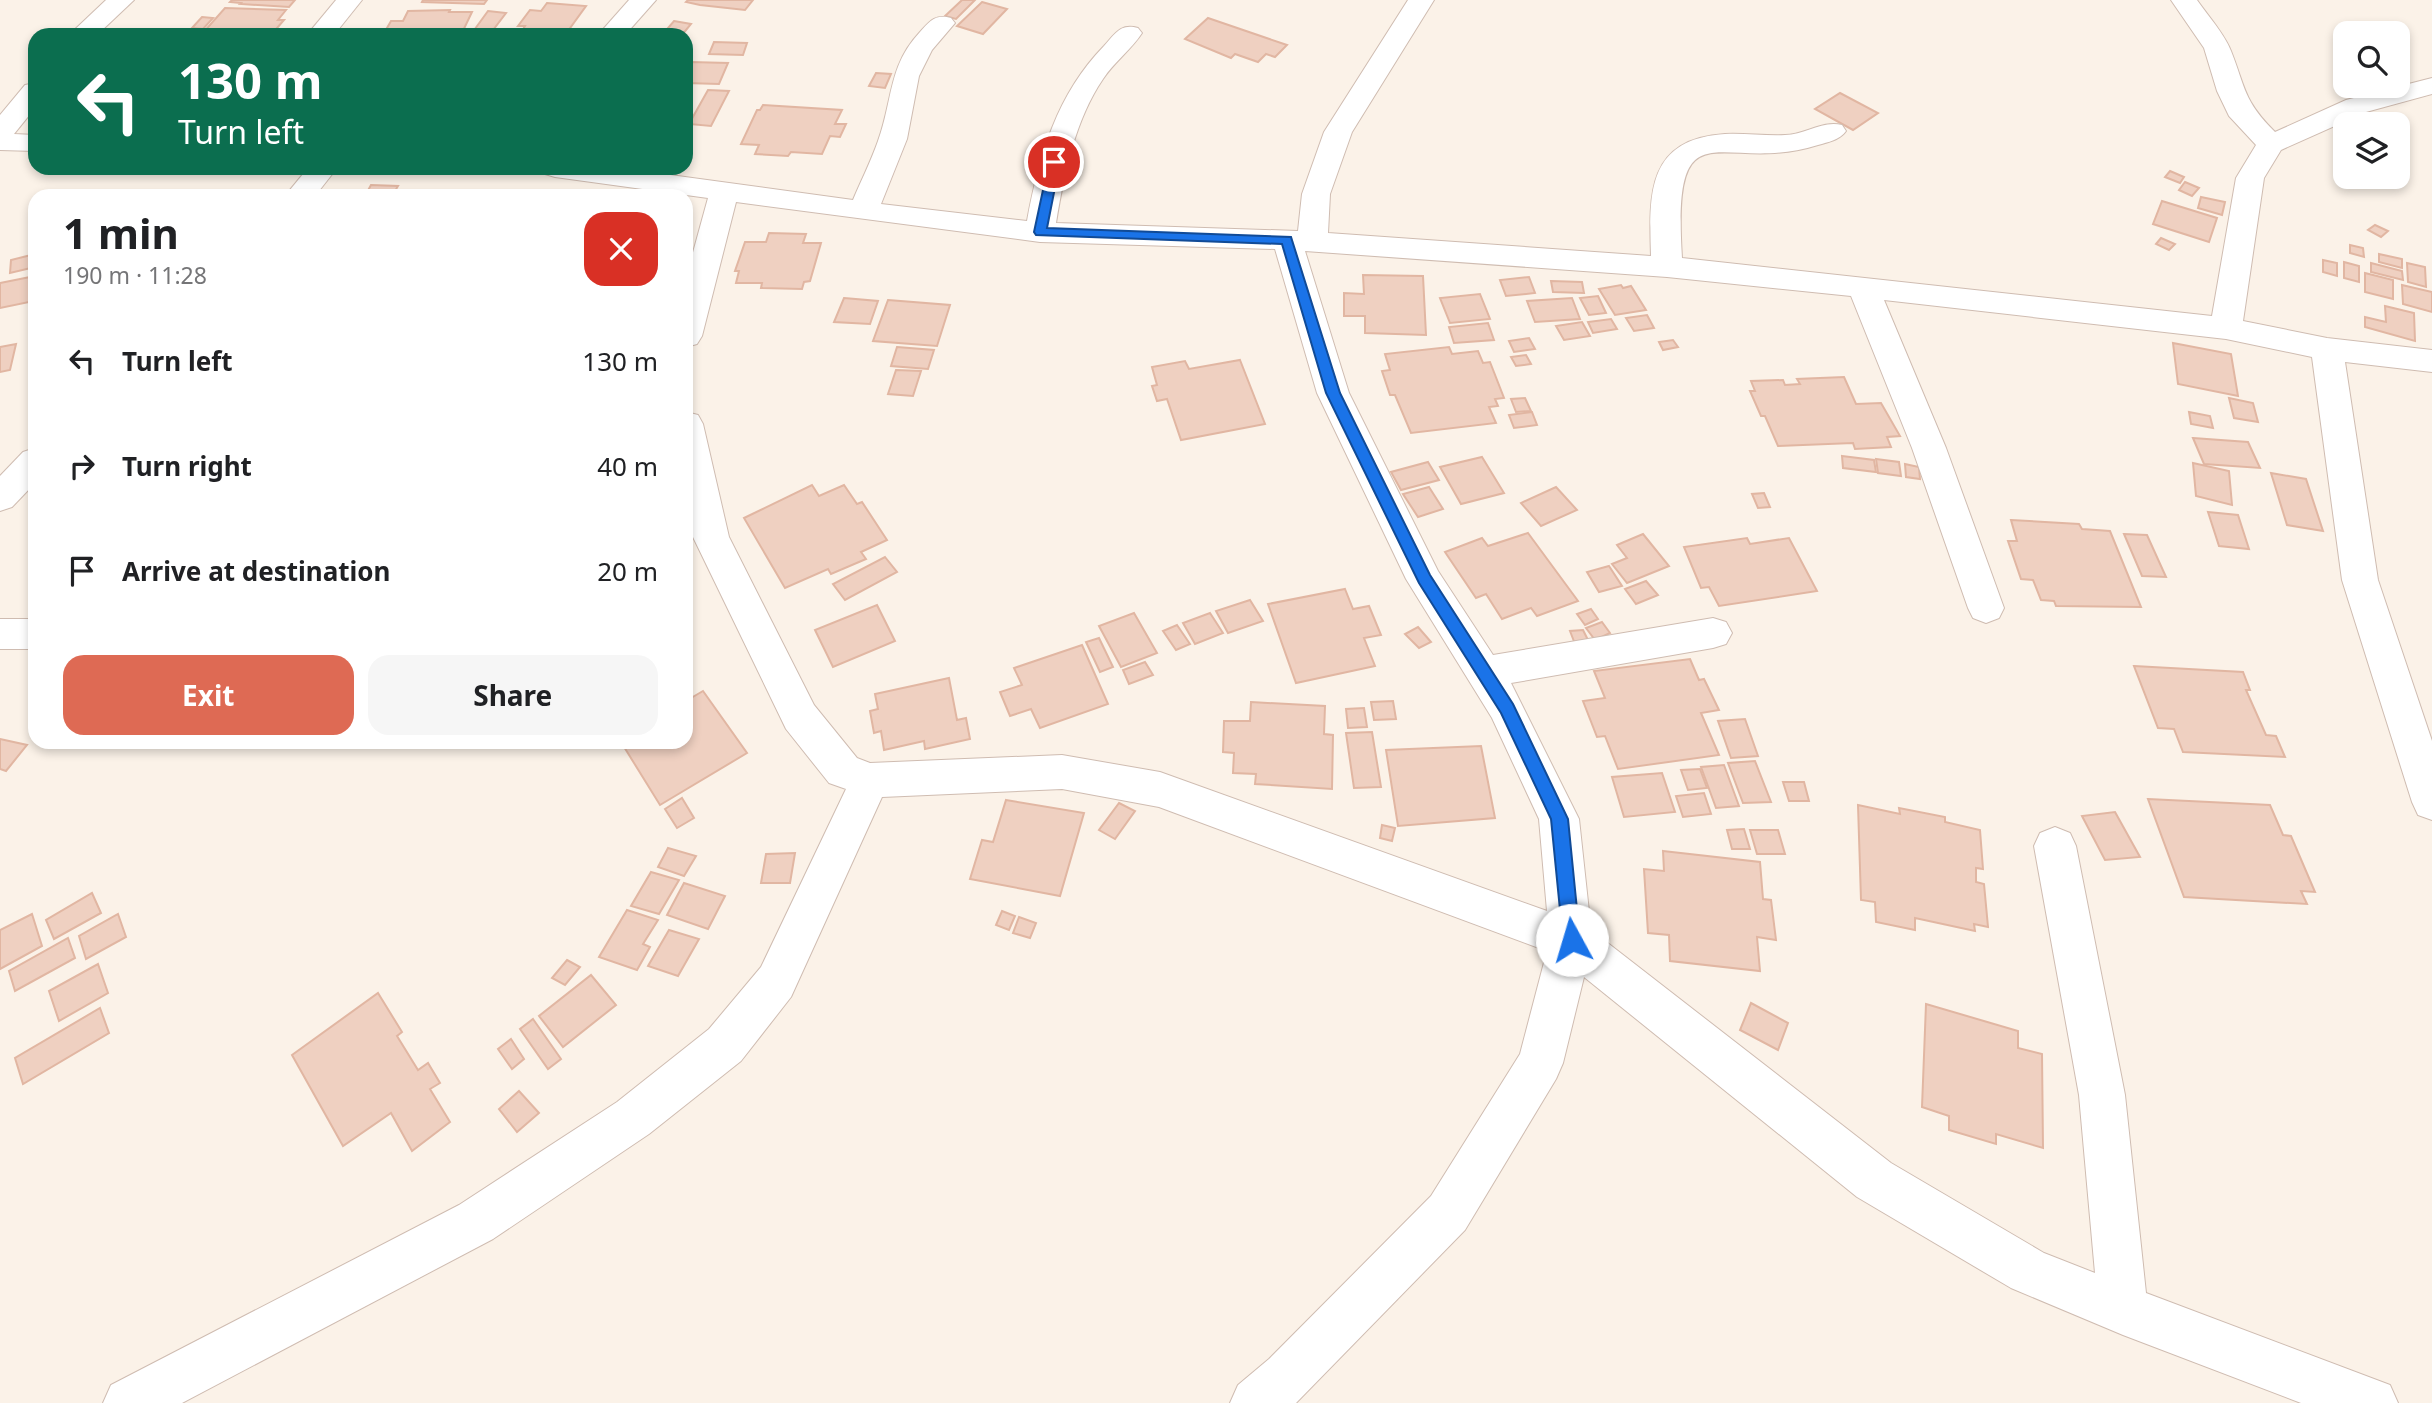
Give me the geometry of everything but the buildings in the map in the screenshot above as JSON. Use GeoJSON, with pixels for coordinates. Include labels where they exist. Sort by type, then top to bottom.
{"type":"FeatureCollection","features":[{"type":"Feature","properties":{"kind":"street"},"geometry":{"type":"LineString","coordinates":[[90,28],[121,0]]}},
{"type":"Feature","properties":{"kind":"street"},"geometry":{"type":"LineString","coordinates":[[326,28],[349,0]]}},
{"type":"Feature","properties":{"kind":"street"},"geometry":{"type":"LineString","coordinates":[[617,28],[643,0]]}},
{"type":"Feature","properties":{"kind":"street"},"geometry":{"type":"LineString","coordinates":[[1256,1403],[1287,1377],[1448,1213],[1540,1063],[1572,940],[1559,819],[1507,709],[1424,579],[1333,393],[1300,241],[1338,132],[1421,0]]}},
{"type":"Feature","properties":{"kind":"street"},"geometry":{"type":"LineString","coordinates":[[2184,0],[2217,48],[2230,91],[2243,117],[2272,144]]}},
{"type":"Feature","properties":{"kind":"street"},"geometry":{"type":"LineString","coordinates":[[863,211],[893,139],[905,76],[920,47],[942,23]]}},
{"type":"Feature","properties":{"kind":"street"},"geometry":{"type":"LineString","coordinates":[[1040,232],[1048,181],[1066,123],[1091,77],[1129,33]]}},
{"type":"Feature","properties":{"kind":"street"},"geometry":{"type":"LineString","coordinates":[[2226,328],[2250,178],[2272,144],[2356,106],[2432,86]]}},
{"type":"Feature","properties":{"kind":"street"},"geometry":{"type":"LineString","coordinates":[[0,133],[28,99]]}},
{"type":"Feature","properties":{"kind":"street"},"geometry":{"type":"LineString","coordinates":[[1667,267],[1665,207],[1674,165],[1694,149],[1714,142],[1788,144],[1832,131]]}},
{"type":"Feature","properties":{"kind":"street"},"geometry":{"type":"LineString","coordinates":[[0,142],[28,144]]}},
{"type":"Feature","properties":{"kind":"street"},"geometry":{"type":"LineString","coordinates":[[305,189],[317,175]]}},
{"type":"Feature","properties":{"kind":"street"},"geometry":{"type":"LineString","coordinates":[[604,175],[863,211],[1040,232],[1300,241],[1667,267],[2226,328],[2327,349],[2432,361]]}},
{"type":"Feature","properties":{"kind":"street"},"geometry":{"type":"LineString","coordinates":[[693,310],[724,192]]}},
{"type":"Feature","properties":{"kind":"street"},"geometry":{"type":"LineString","coordinates":[[1863,287],[1929,448],[1986,608]]}},
{"type":"Feature","properties":{"kind":"street"},"geometry":{"type":"LineString","coordinates":[[2327,349],[2360,580],[2432,802]]}},
{"type":"Feature","properties":{"kind":"street"},"geometry":{"type":"LineString","coordinates":[[0,498],[28,468]]}},
{"type":"Feature","properties":{"kind":"street"},"geometry":{"type":"LineString","coordinates":[[693,492],[698,540],[800,717],[843,771],[870,780],[1062,772],[1160,790],[1572,940],[1874,1180],[2028,1271],[2123,1310],[2372,1403]]}},
{"type":"Feature","properties":{"kind":"street"},"geometry":{"type":"LineString","coordinates":[[1483,672],[1713,632]]}},
{"type":"Feature","properties":{"kind":"street"},"geometry":{"type":"LineString","coordinates":[[0,634],[28,635]]}},
{"type":"Feature","properties":{"kind":"street"},"geometry":{"type":"LineString","coordinates":[[129,1403],[476,1222],[633,1118],[726,1045],[776,982],[870,780]]}},
{"type":"Feature","properties":{"kind":"street"},"geometry":{"type":"LineString","coordinates":[[2055,846],[2102,1095],[2123,1310]]}},
{"type":"Feature","properties":{"kind":"route"},"geometry":{"type":"LineString","coordinates":[[1054,162],[1048,181],[1040,232],[1287,240],[1333,393],[1424,579],[1507,709],[1559,819],[1572,940]]}}]}
